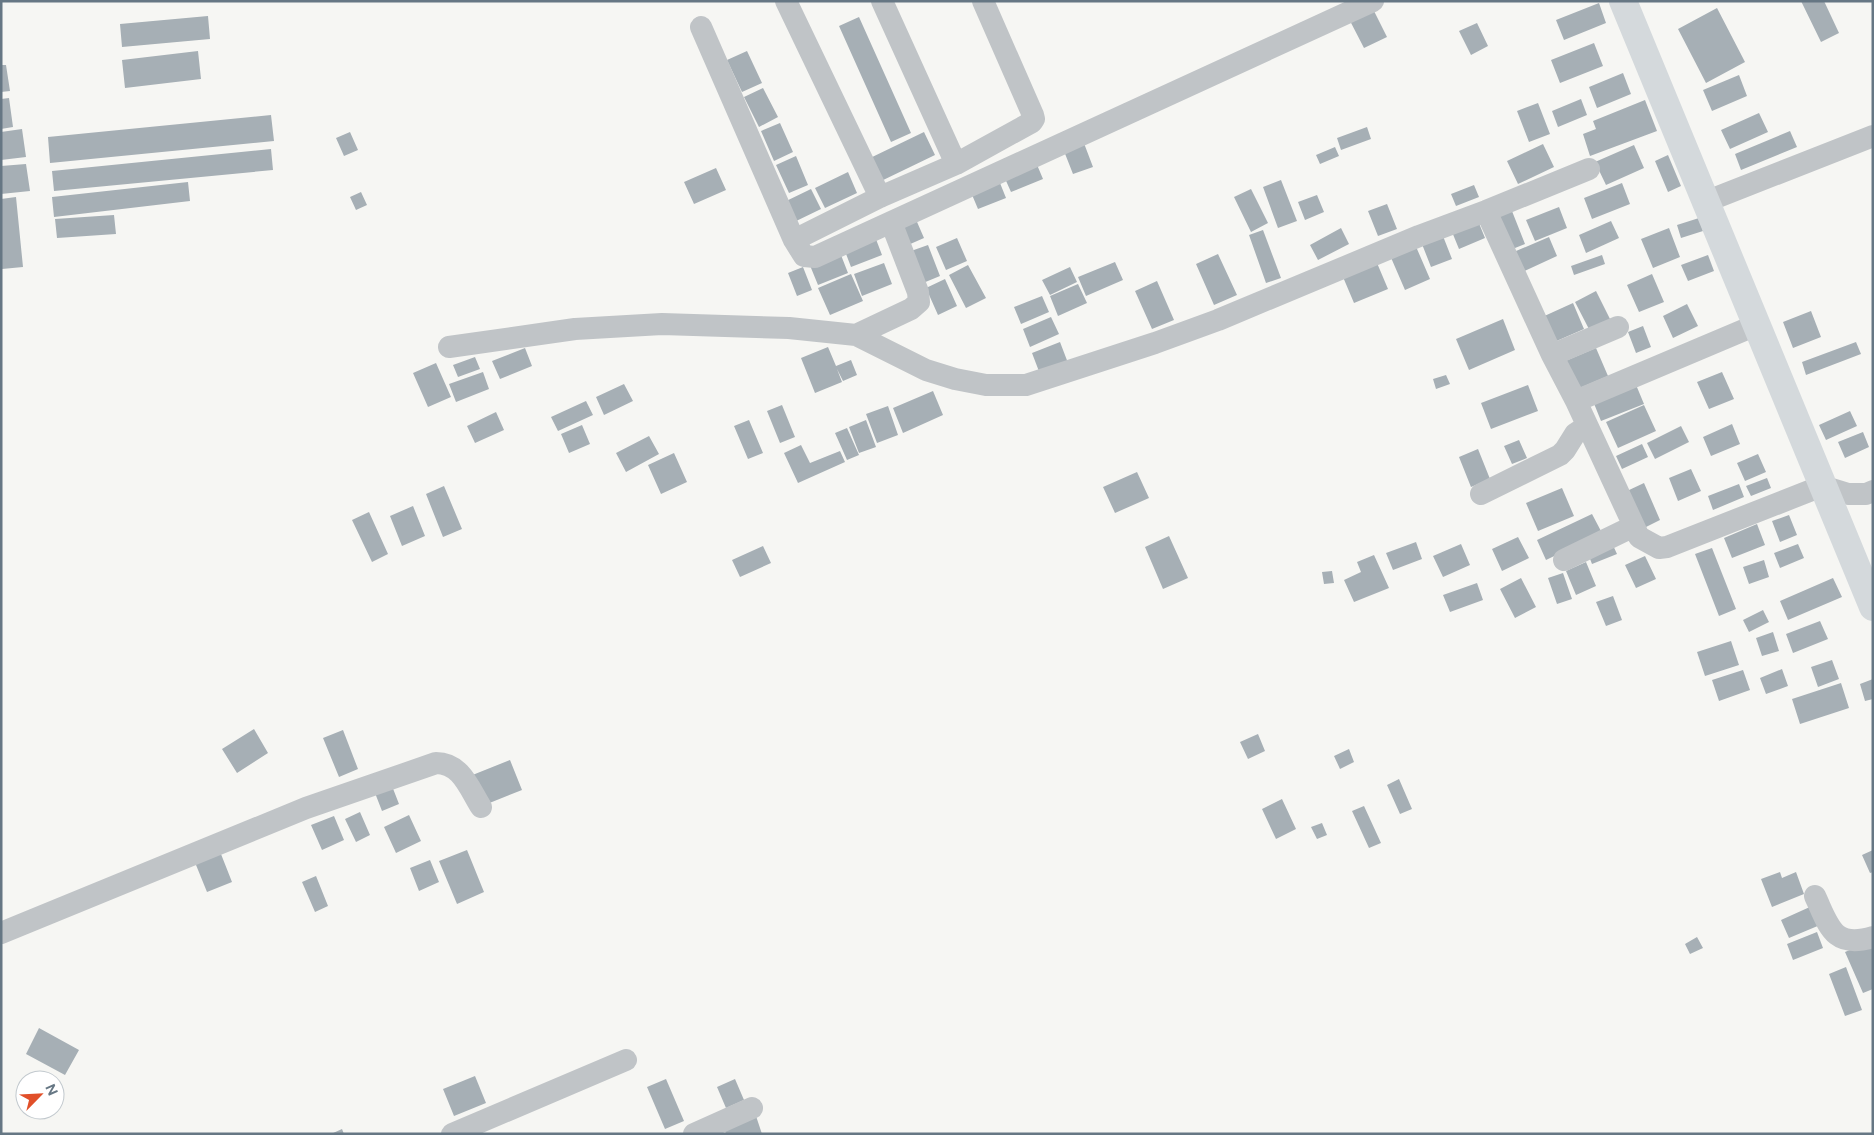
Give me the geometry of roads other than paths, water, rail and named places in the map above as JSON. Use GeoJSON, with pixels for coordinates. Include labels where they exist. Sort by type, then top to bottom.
{"type":"FeatureCollection","features":[{"type":"Feature","properties":{"kind":"main road"},"geometry":{"type":"LineString","coordinates":[[1622,1],[1873,607]]}},
{"type":"Feature","properties":{"kind":"street"},"geometry":{"type":"LineString","coordinates":[[786,1],[880,197]]}},
{"type":"Feature","properties":{"kind":"street"},"geometry":{"type":"LineString","coordinates":[[882,1],[956,164]]}},
{"type":"Feature","properties":{"kind":"street"},"geometry":{"type":"LineString","coordinates":[[794,240],[880,197],[956,164],[1032,122],[1034,119],[983,1]]}},
{"type":"Feature","properties":{"kind":"street"},"geometry":{"type":"LineString","coordinates":[[701,27],[794,240],[804,256],[815,257],[1373,1]]}},
{"type":"Feature","properties":{"kind":"street"},"geometry":{"type":"LineString","coordinates":[[1705,202],[1873,136]]}},
{"type":"Feature","properties":{"kind":"street"},"geometry":{"type":"LineString","coordinates":[[449,347],[575,330],[662,324],[790,328],[856,335],[926,370],[955,379],[986,385],[1026,385],[1155,343],[1218,320],[1419,236],[1589,169]]}},
{"type":"Feature","properties":{"kind":"street"},"geometry":{"type":"LineString","coordinates":[[1486,211],[1639,537],[1659,548],[1667,547],[1822,486],[1848,494],[1866,494],[1873,490]]}},
{"type":"Feature","properties":{"kind":"street"},"geometry":{"type":"LineString","coordinates":[[856,335],[911,309],[919,302],[918,292],[891,222]]}},
{"type":"Feature","properties":{"kind":"street"},"geometry":{"type":"LineString","coordinates":[[1576,401],[1756,325]]}},
{"type":"Feature","properties":{"kind":"street"},"geometry":{"type":"LineString","coordinates":[[1552,355],[1618,327]]}},
{"type":"Feature","properties":{"kind":"street"},"geometry":{"type":"LineString","coordinates":[[1481,494],[1560,455],[1575,434],[1588,426]]}},
{"type":"Feature","properties":{"kind":"street"},"geometry":{"type":"LineString","coordinates":[[1564,560],[1634,526]]}},
{"type":"Feature","properties":{"kind":"street"},"geometry":{"type":"LineString","coordinates":[[1,933],[306,808],[436,763],[447,763],[457,770],[481,807]]}},
{"type":"Feature","properties":{"kind":"street"},"geometry":{"type":"LineString","coordinates":[[1815,896],[1832,931],[1846,941],[1873,937]]}},
{"type":"Feature","properties":{"kind":"street"},"geometry":{"type":"LineString","coordinates":[[452,1134],[626,1060]]}},
{"type":"Feature","properties":{"kind":"street"},"geometry":{"type":"LineString","coordinates":[[694,1134],[752,1108]]}}]}
